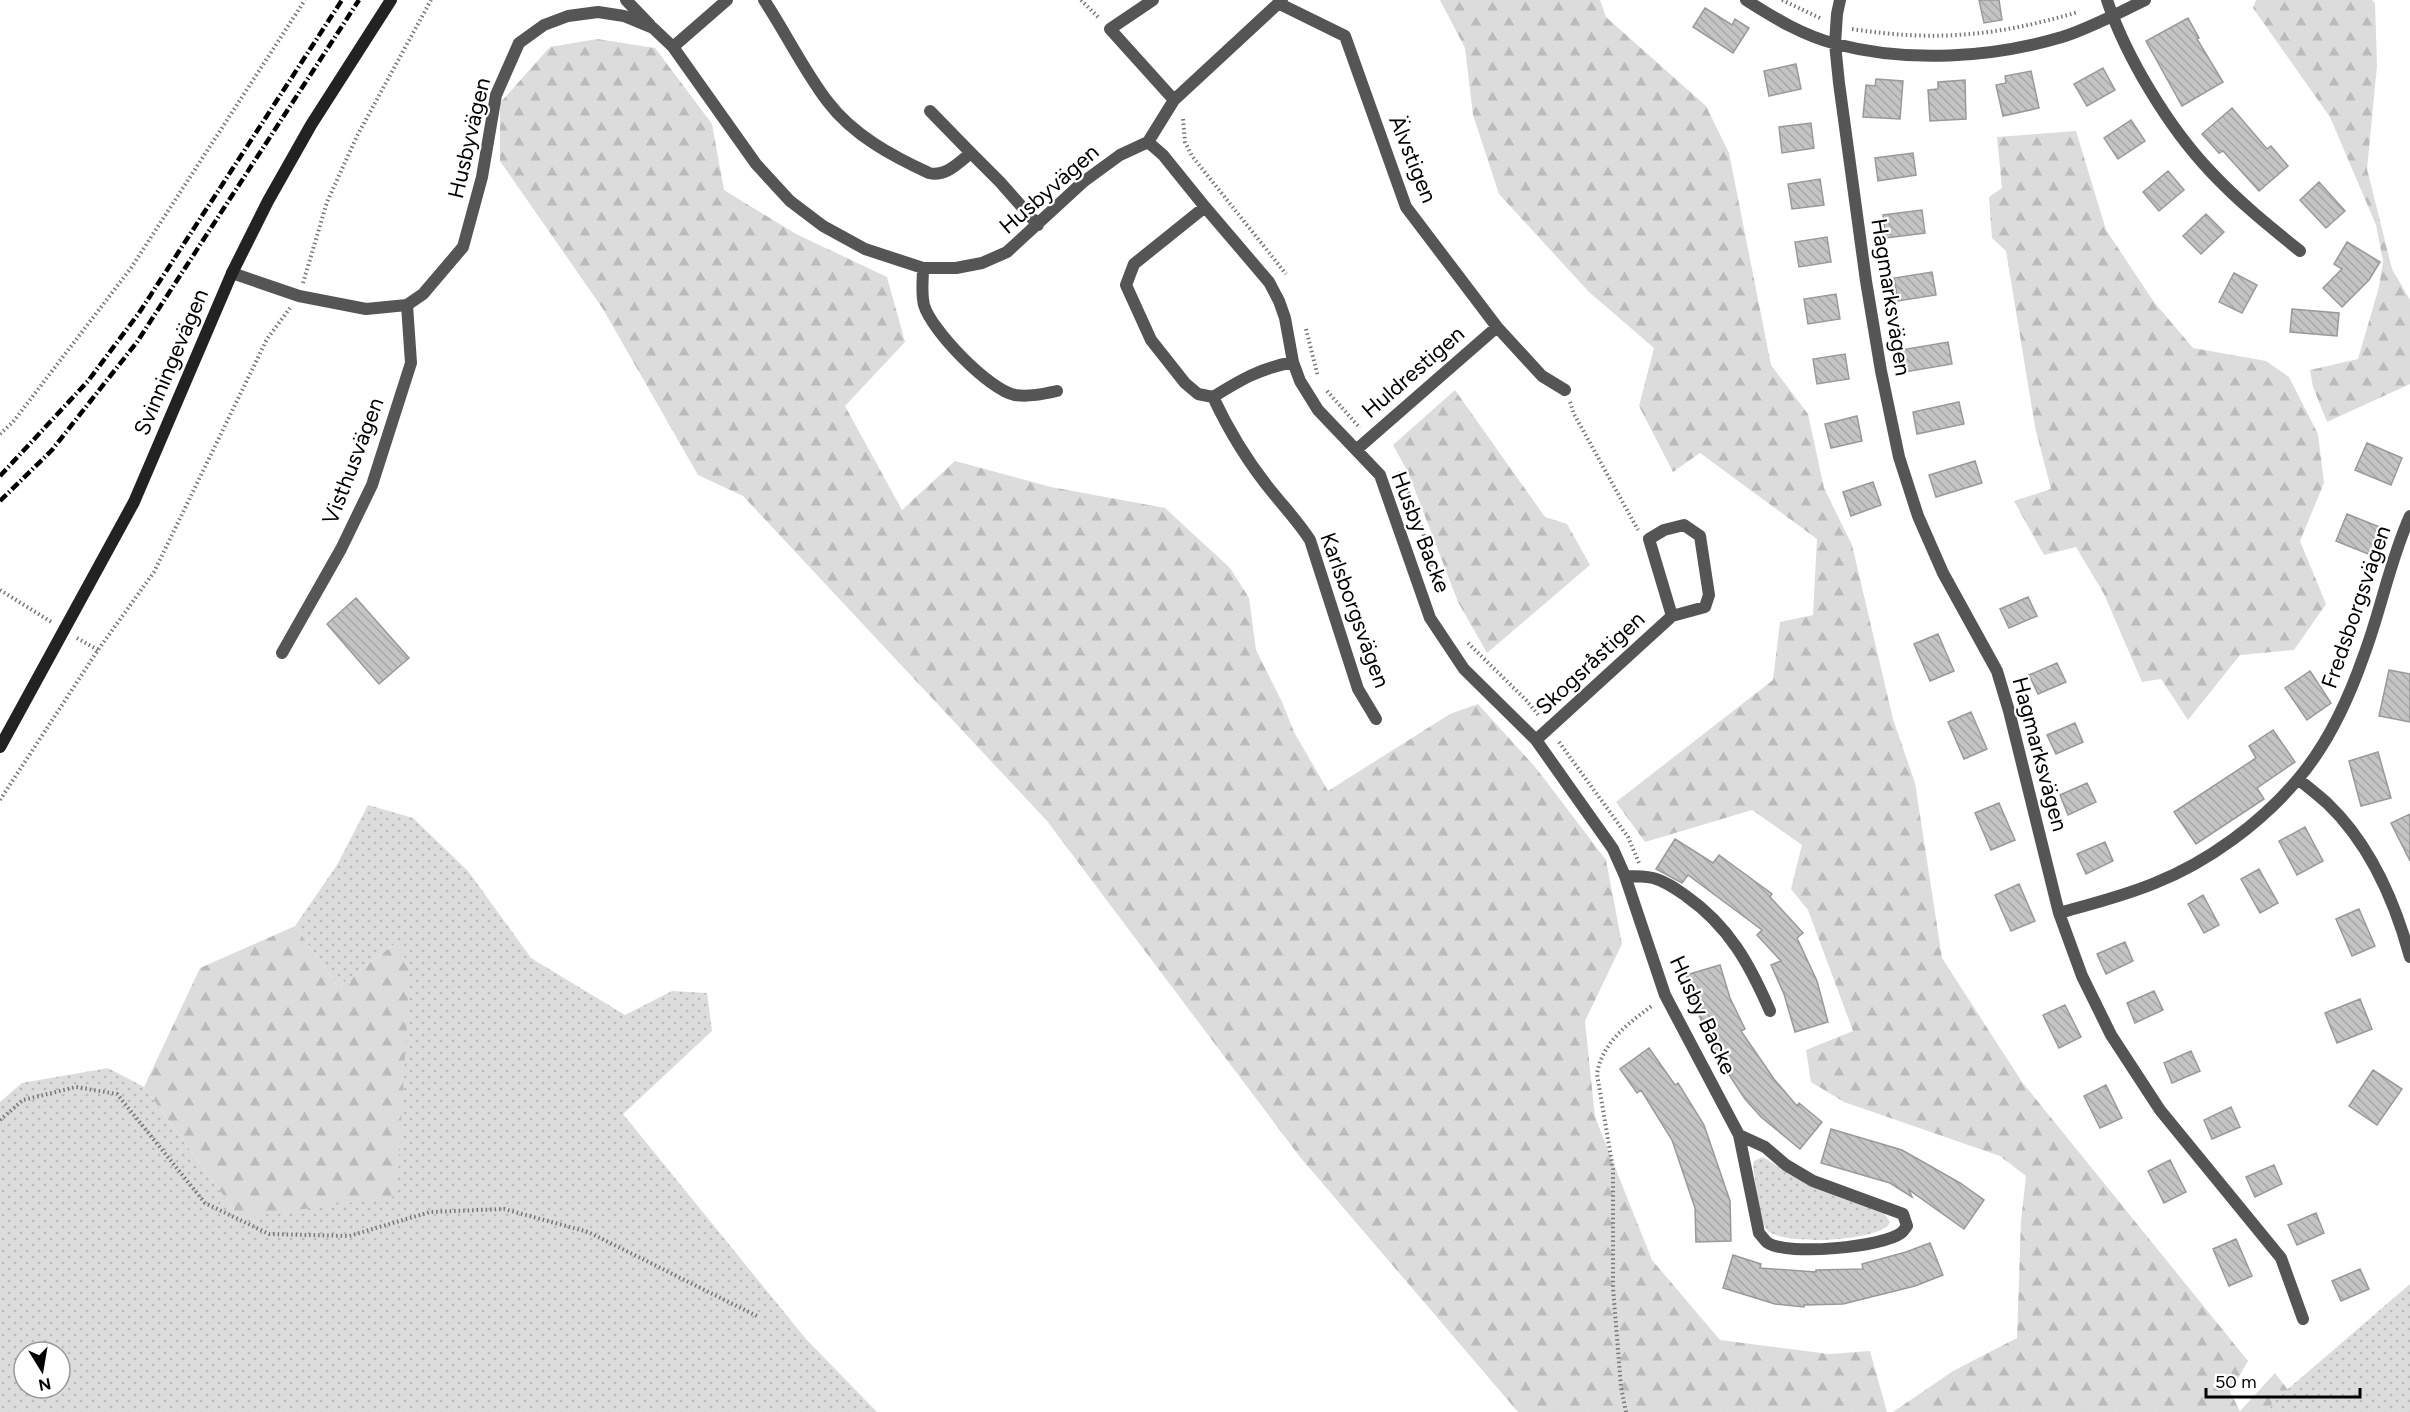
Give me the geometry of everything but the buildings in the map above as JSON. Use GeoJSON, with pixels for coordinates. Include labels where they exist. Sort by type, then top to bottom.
{"type":"FeatureCollection","features":[{"type":"Feature","properties":{"kind":"main road","name":"Svinningevägen"},"geometry":{"type":"LineString","coordinates":[[0,747],[134,502],[232,273],[268,201],[306,135],[391,0]]}},
{"type":"Feature","properties":{"kind":"street"},"geometry":{"type":"LineString","coordinates":[[627,0],[653,28]]}},
{"type":"Feature","properties":{"kind":"street"},"geometry":{"type":"LineString","coordinates":[[673,47],[727,0]]}},
{"type":"Feature","properties":{"kind":"street"},"geometry":{"type":"LineString","coordinates":[[764,0],[828,102],[849,125],[874,145],[936,175],[946,172],[971,153]]}},
{"type":"Feature","properties":{"kind":"street"},"geometry":{"type":"LineString","coordinates":[[1153,0],[1110,29],[1174,100]]}},
{"type":"Feature","properties":{"kind":"street"},"geometry":{"type":"LineString","coordinates":[[1746,0],[1793,27],[1835,44],[1911,55],[1988,52],[2062,36],[2145,0]]}},
{"type":"Feature","properties":{"kind":"street","name":"Hagmarksvägen"},"geometry":{"type":"LineString","coordinates":[[1840,0],[1835,44],[1866,280],[1881,371],[1899,457],[1918,516],[1943,573],[1997,671],[2059,913],[2082,976],[2111,1035],[2160,1110],[2281,1258],[2303,1319]]}},
{"type":"Feature","properties":{"kind":"street"},"geometry":{"type":"LineString","coordinates":[[2107,0],[2112,16],[2146,83],[2190,146],[2209,170],[2247,208],[2300,251]]}},
{"type":"Feature","properties":{"kind":"street"},"geometry":{"type":"LineString","coordinates":[[1148,142],[1174,100],[1280,2]]}},
{"type":"Feature","properties":{"kind":"street","name":"Älvstigen"},"geometry":{"type":"LineString","coordinates":[[1280,2],[1345,36],[1406,207],[1497,327],[1542,376],[1565,390]]}},
{"type":"Feature","properties":{"kind":"street","name":"Husbyvägen"},"geometry":{"type":"LineString","coordinates":[[407,305],[423,294],[463,248],[482,177],[496,95],[519,43],[544,25],[568,16],[598,12],[624,16],[653,28],[673,47],[756,164],[790,201],[823,226],[865,249],[923,268],[956,268],[982,263],[1007,252],[1092,176],[1120,155],[1148,142]]}},
{"type":"Feature","properties":{"kind":"street"},"geometry":{"type":"LineString","coordinates":[[930,111],[1000,182],[1038,225]]}},
{"type":"Feature","properties":{"kind":"street","name":"Husby Backe"},"geometry":{"type":"LineString","coordinates":[[1148,142],[1163,155],[1269,282],[1285,318],[1293,362],[1300,381],[1318,410],[1380,475],[1430,618],[1464,669],[1536,740],[1613,849],[1626,876],[1665,995],[1739,1135],[1759,1233],[1768,1243],[1795,1249],[1816,1250],[1847,1247],[1885,1239],[1901,1233],[1907,1226],[1903,1214],[1813,1181],[1786,1165],[1764,1147],[1739,1135]]}},
{"type":"Feature","properties":{"kind":"street"},"geometry":{"type":"LineString","coordinates":[[1205,207],[1134,264],[1126,285],[1151,340],[1185,383],[1198,394],[1213,397],[1246,376],[1272,366],[1293,362]]}},
{"type":"Feature","properties":{"kind":"street"},"geometry":{"type":"LineString","coordinates":[[923,268],[924,307],[932,322],[971,366],[992,385],[1012,394],[1030,396],[1057,391]]}},
{"type":"Feature","properties":{"kind":"street"},"geometry":{"type":"LineString","coordinates":[[232,273],[299,296],[366,309],[407,305]]}},
{"type":"Feature","properties":{"kind":"street","name":"Visthusvägen"},"geometry":{"type":"LineString","coordinates":[[282,653],[341,549],[372,485],[411,363],[407,305]]}},
{"type":"Feature","properties":{"kind":"street","name":"Huldrestigen"},"geometry":{"type":"LineString","coordinates":[[1356,450],[1497,327]]}},
{"type":"Feature","properties":{"kind":"street","name":"Karlsborgsvägen"},"geometry":{"type":"LineString","coordinates":[[1213,397],[1224,421],[1247,456],[1272,492],[1300,523],[1310,540],[1358,689],[1376,719]]}},
{"type":"Feature","properties":{"kind":"street","name":"Fredsborgsvägen"},"geometry":{"type":"LineString","coordinates":[[2059,913],[2155,883],[2190,867],[2226,844],[2298,779],[2345,703],[2364,655],[2410,516]]}},
{"type":"Feature","properties":{"kind":"street","name":"Skogsråstigen"},"geometry":{"type":"LineString","coordinates":[[1536,740],[1672,616],[1705,606],[1709,595],[1700,536],[1684,525],[1664,530],[1649,539],[1672,616]]}},
{"type":"Feature","properties":{"kind":"street"},"geometry":{"type":"LineString","coordinates":[[2298,779],[2328,804],[2351,830],[2376,872],[2399,918],[2410,957]]}},
{"type":"Feature","properties":{"kind":"street"},"geometry":{"type":"LineString","coordinates":[[1626,876],[1655,878],[1675,888],[1710,915],[1728,935],[1753,971],[1770,1011]]}},
{"type":"Feature","properties":{"kind":"path"},"geometry":{"type":"LineString","coordinates":[[0,434],[13,422],[131,268],[306,0]]}},
{"type":"Feature","properties":{"kind":"path"},"geometry":{"type":"LineString","coordinates":[[0,800],[98,650],[154,572],[267,339],[299,296],[327,202],[357,136],[431,0]]}},
{"type":"Feature","properties":{"kind":"path"},"geometry":{"type":"LineString","coordinates":[[1081,0],[1110,29]]}},
{"type":"Feature","properties":{"kind":"path"},"geometry":{"type":"LineString","coordinates":[[1782,0],[1836,24],[1880,33],[1911,36],[1956,37],[2033,26],[2088,8]]}},
{"type":"Feature","properties":{"kind":"path"},"geometry":{"type":"LineString","coordinates":[[1185,112],[1182,128],[1185,142],[1192,156],[1204,175],[1287,276]]}},
{"type":"Feature","properties":{"kind":"path"},"geometry":{"type":"LineString","coordinates":[[1303,318],[1318,376],[1326,390],[1369,438]]}},
{"type":"Feature","properties":{"kind":"path"},"geometry":{"type":"LineString","coordinates":[[1565,390],[1574,414],[1641,534],[1649,539]]}},
{"type":"Feature","properties":{"kind":"path"},"geometry":{"type":"LineString","coordinates":[[1395,468],[1410,493],[1419,516],[1437,584]]}},
{"type":"Feature","properties":{"kind":"path"},"geometry":{"type":"LineString","coordinates":[[1462,635],[1487,663],[1526,700],[1550,728],[1628,837],[1644,876]]}},
{"type":"Feature","properties":{"kind":"path"},"geometry":{"type":"LineString","coordinates":[[1626,1412],[1621,1387],[1613,1288],[1613,1169],[1597,1074],[1599,1060],[1621,1030],[1665,995]]}},
{"type":"Feature","properties":{"kind":"path"},"geometry":{"type":"LineString","coordinates":[[0,1120],[23,1100],[76,1087],[117,1094],[205,1203],[269,1234],[349,1236],[430,1212],[504,1209],[588,1232],[757,1316]]}},
{"type":"Feature","properties":{"kind":"green space"},"geometry":{"type":"Polygon","coordinates":[[[1440,0],[1600,0],[1606,17],[1706,106],[1729,153],[1771,365],[1808,414],[1824,488],[1852,545],[1893,719],[1915,783],[1942,958],[2022,1082],[2248,1361],[2230,1392],[2240,1411],[2275,1373],[2288,1390],[2273,1402],[2267,1412],[1893,1412],[1953,1371],[2017,1338],[2021,1221],[2026,1176],[2000,1156],[1844,1102],[1811,1082],[1806,1050],[1853,1031],[1808,910],[1791,889],[1802,845],[1752,810],[1645,842],[1616,802],[1773,680],[1780,622],[1813,615],[1817,539],[1700,453],[1673,472],[1639,406],[1654,348],[1589,292],[1499,194],[1473,115],[1465,48],[1440,0]]]}},
{"type":"Feature","properties":{"kind":"green space"},"geometry":{"type":"Polygon","coordinates":[[[2256,0],[2372,0],[2375,3],[2377,66],[2367,169],[2392,269],[2410,300],[2410,384],[2327,422],[2313,387],[2310,370],[2358,359],[2379,287],[2383,261],[2376,225],[2330,117],[2253,8],[2256,0]]]}},
{"type":"Feature","properties":{"kind":"green space"},"geometry":{"type":"Polygon","coordinates":[[[597,39],[655,48],[712,124],[724,190],[796,234],[887,277],[905,342],[845,406],[902,510],[955,461],[1051,487],[1165,508],[1230,568],[1249,598],[1256,650],[1294,732],[1328,791],[1450,714],[1478,704],[1536,768],[1606,860],[1622,944],[1585,1021],[1595,1117],[1652,1260],[1720,1340],[1829,1354],[1870,1351],[1887,1412],[1518,1412],[1300,1157],[1047,821],[743,496],[698,475],[603,309],[500,161],[500,103],[550,47],[597,39]]]}},
{"type":"Feature","properties":{"kind":"green space"},"geometry":{"type":"Polygon","coordinates":[[[2076,131],[2106,230],[2154,302],[2193,348],[2266,361],[2289,377],[2318,434],[2324,483],[2300,541],[2326,604],[2294,650],[2240,655],[2188,720],[2161,679],[2142,682],[2104,594],[2076,547],[2044,555],[2014,501],[2051,489],[2035,427],[2006,251],[1992,238],[1989,197],[2002,188],[1997,137],[2076,131]]]}},
{"type":"Feature","properties":{"kind":"green space"},"geometry":{"type":"Polygon","coordinates":[[[1455,390],[1545,517],[1567,524],[1590,565],[1487,653],[1458,602],[1408,472],[1393,445],[1455,390]]]}},
{"type":"Feature","properties":{"kind":"green space"},"geometry":{"type":"Polygon","coordinates":[[[368,805],[413,818],[468,871],[531,958],[625,1015],[672,991],[707,993],[712,1031],[623,1114],[806,1339],[877,1412],[0,1412],[0,1102],[22,1083],[108,1068],[144,1087],[240,1218],[396,943],[338,987],[295,926],[337,865],[368,805]]]}},
{"type":"Feature","properties":{"kind":"green space"},"geometry":{"type":"Polygon","coordinates":[[[295,926],[338,987],[396,943],[410,966],[397,1196],[240,1218],[144,1087],[200,968],[295,926]]]}},
{"type":"Feature","properties":{"kind":"green space"},"geometry":{"type":"Polygon","coordinates":[[[1763,1157],[1811,1187],[1884,1213],[1890,1222],[1884,1228],[1871,1234],[1832,1240],[1792,1239],[1776,1235],[1767,1230],[1764,1225],[1758,1200],[1753,1166],[1754,1161],[1763,1157]]]}},
{"type":"Feature","properties":{"kind":"green space"},"geometry":{"type":"Polygon","coordinates":[[[2410,1284],[2410,1412],[2267,1412],[2273,1402],[2410,1284]]]}},
{"type":"Feature","properties":{"kind":"railway"},"geometry":{"type":"LineString","coordinates":[[0,476],[88,381],[139,313],[342,0]]}},
{"type":"Feature","properties":{"kind":"railway"},"geometry":{"type":"LineString","coordinates":[[0,501],[52,450],[137,342],[359,0]]}}]}
